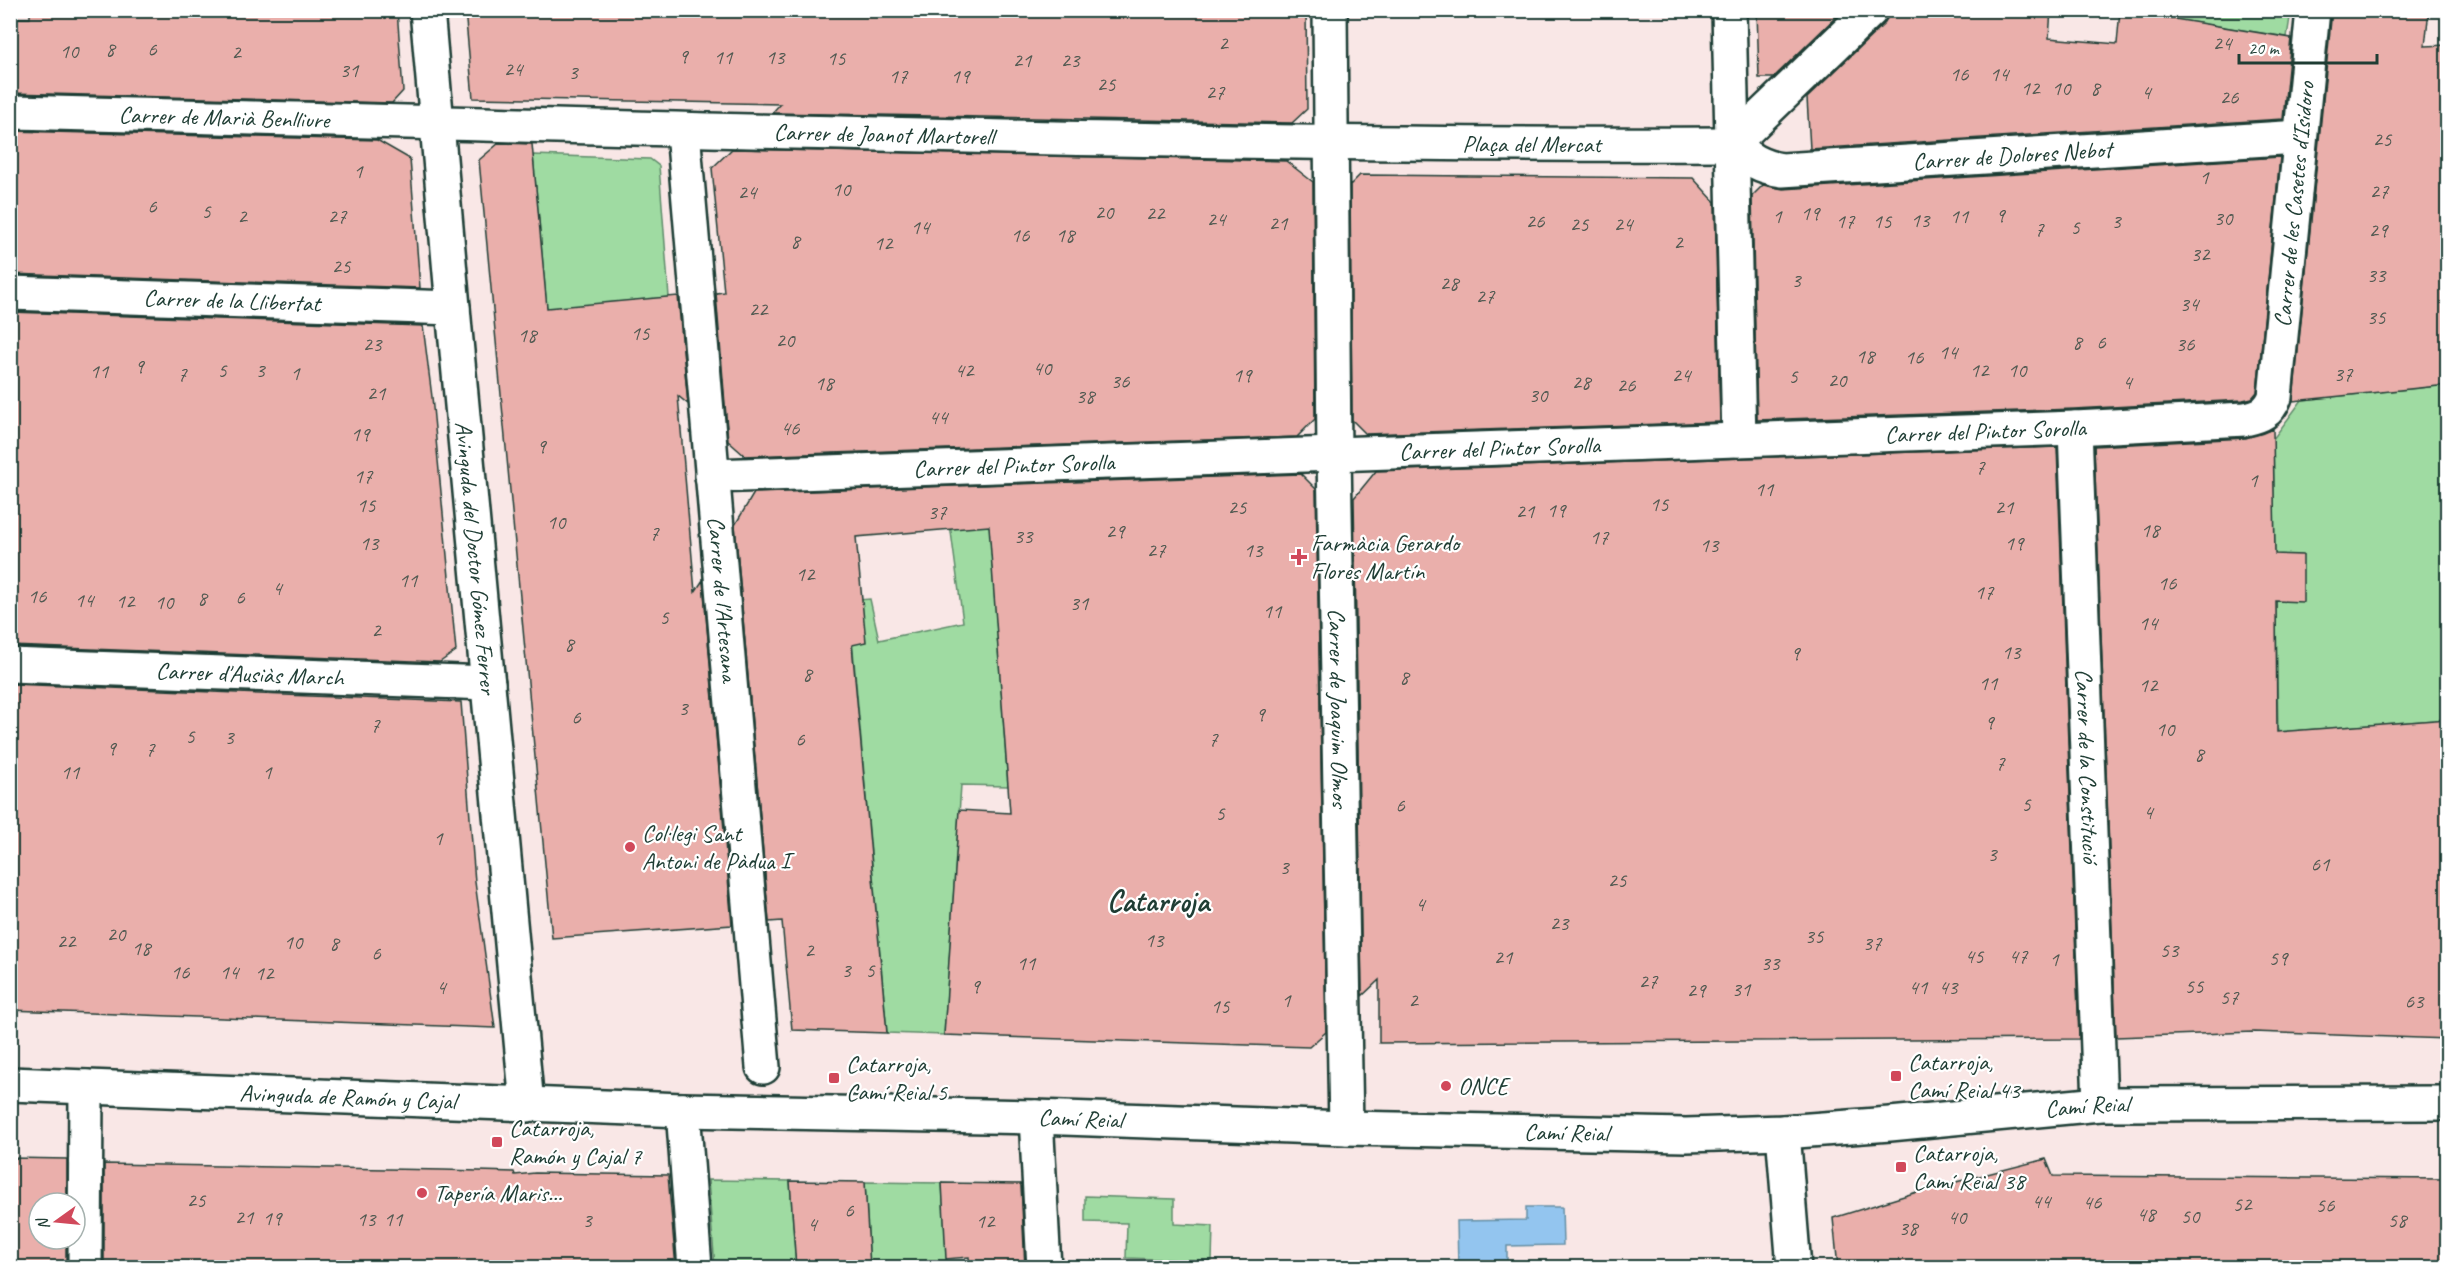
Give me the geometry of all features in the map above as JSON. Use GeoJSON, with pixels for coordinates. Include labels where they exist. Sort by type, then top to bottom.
{"type":"FeatureCollection","features":[{"type":"Feature","properties":{"kind":"street","name":"Avinguda del Doctor Gómez Ferrer"},"geometry":{"type":"LineString","coordinates":[[427,10],[527,1105]]}},
{"type":"Feature","properties":{"kind":"street"},"geometry":{"type":"LineString","coordinates":[[1330,10],[1332,142]]}},
{"type":"Feature","properties":{"kind":"street"},"geometry":{"type":"LineString","coordinates":[[1729,10],[1739,440]]}},
{"type":"Feature","properties":{"kind":"street"},"geometry":{"type":"LineString","coordinates":[[1732,144],[1870,10]]}},
{"type":"Feature","properties":{"kind":"street","name":"Carrer de les Casetes d'Isidoro"},"geometry":{"type":"LineString","coordinates":[[2275,397],[2313,10]]}},
{"type":"Feature","properties":{"kind":"street","name":"Carrer de Marià Benlliure"},"geometry":{"type":"LineString","coordinates":[[10,112],[437,121]]}},
{"type":"Feature","properties":{"kind":"street","name":"Carrer de Joanot Martorell"},"geometry":{"type":"LineString","coordinates":[[437,121],[682,130],[1332,142]]}},
{"type":"Feature","properties":{"kind":"street","name":"Carrer de l'Artesana"},"geometry":{"type":"LineString","coordinates":[[682,130],[763,1067]]}},
{"type":"Feature","properties":{"kind":"street","name":"Carrer de Dolores Nebot"},"geometry":{"type":"LineString","coordinates":[[1732,144],[1756,163],[1766,168],[1782,170],[2299,137]]}},
{"type":"Feature","properties":{"kind":"street","name":"Plaça del Mercat"},"geometry":{"type":"LineString","coordinates":[[1332,142],[1732,144]]}},
{"type":"Feature","properties":{"kind":"street","name":"Carrer de Joaquim Olmos"},"geometry":{"type":"LineString","coordinates":[[1332,142],[1334,455],[1346,1128]]}},
{"type":"Feature","properties":{"kind":"street","name":"Carrer de la Llibertat"},"geometry":{"type":"LineString","coordinates":[[10,293],[453,308]]}},
{"type":"Feature","properties":{"kind":"street","name":"Carrer del Pintor Sorolla"},"geometry":{"type":"LineString","coordinates":[[712,476],[2075,428],[2259,417],[2270,408],[2275,397]]}},
{"type":"Feature","properties":{"kind":"street","name":"Carrer de la Constitució"},"geometry":{"type":"LineString","coordinates":[[2075,428],[2100,1104]]}},
{"type":"Feature","properties":{"kind":"street","name":"Carrer d'Ausiàs March"},"geometry":{"type":"LineString","coordinates":[[10,665],[488,683]]}},
{"type":"Feature","properties":{"kind":"street","name":"Avinguda de Ramón y Cajal"},"geometry":{"type":"LineString","coordinates":[[10,1084],[683,1110]]}},
{"type":"Feature","properties":{"kind":"street"},"geometry":{"type":"LineString","coordinates":[[85,1268],[86,1087]]}},
{"type":"Feature","properties":{"kind":"street","name":"Camí Reial"},"geometry":{"type":"LineString","coordinates":[[683,1110],[1686,1135],[1783,1132],[2100,1104],[2448,1103]]}},
{"type":"Feature","properties":{"kind":"street"},"geometry":{"type":"LineString","coordinates":[[683,1110],[695,1268]]}},
{"type":"Feature","properties":{"kind":"street"},"geometry":{"type":"LineString","coordinates":[[1036,1117],[1044,1268]]}},
{"type":"Feature","properties":{"kind":"street"},"geometry":{"type":"LineString","coordinates":[[1783,1132],[1794,1268]]}},
{"type":"Feature","properties":{"kind":"green space"},"geometry":{"type":"Polygon","coordinates":[[[2122,11],[2291,11],[2287,37],[2122,11]]]}},
{"type":"Feature","properties":{"kind":"green space"},"geometry":{"type":"Polygon","coordinates":[[[533,155],[650,159],[659,166],[669,297],[547,309],[533,155]]]}},
{"type":"Feature","properties":{"kind":"green space"},"geometry":{"type":"Polygon","coordinates":[[[2447,385],[2447,719],[2278,732],[2273,439],[2302,400],[2447,385]]]}},
{"type":"Feature","properties":{"kind":"green space"},"geometry":{"type":"Polygon","coordinates":[[[987,492],[1008,786],[961,785],[944,1035],[887,1033],[852,638],[753,609],[870,599],[879,640],[963,622],[946,494],[987,492]]]}},
{"type":"Feature","properties":{"kind":"green space"},"geometry":{"type":"Polygon","coordinates":[[[708,1180],[790,1181],[796,1267],[715,1267],[708,1180]]]}},
{"type":"Feature","properties":{"kind":"green space"},"geometry":{"type":"Polygon","coordinates":[[[865,1182],[942,1183],[947,1267],[870,1267],[865,1182]]]}},
{"type":"Feature","properties":{"kind":"green space"},"geometry":{"type":"Polygon","coordinates":[[[1085,1196],[1174,1199],[1174,1224],[1213,1226],[1212,1261],[1126,1258],[1127,1223],[1085,1222],[1085,1196]]]}},
{"type":"Feature","properties":{"kind":"water"},"geometry":{"type":"Polygon","coordinates":[[[1526,1207],[1562,1207],[1563,1245],[1507,1246],[1507,1267],[1458,1267],[1457,1221],[1526,1220],[1526,1207]]]}},
{"type":"Feature","properties":{"kind":"building"},"geometry":{"type":"Polygon","coordinates":[[[30,10],[397,10],[403,91],[392,103],[10,93],[10,18],[30,18],[30,10]]]}},
{"type":"Feature","properties":{"kind":"building"},"geometry":{"type":"Polygon","coordinates":[[[465,10],[1306,10],[1307,109],[1292,123],[772,113],[780,104],[473,98],[465,10]]]}},
{"type":"Feature","properties":{"kind":"building"},"geometry":{"type":"Polygon","coordinates":[[[1757,10],[1843,10],[1773,78],[1759,78],[1757,10]]]}},
{"type":"Feature","properties":{"kind":"building"},"geometry":{"type":"Polygon","coordinates":[[[1889,10],[2051,10],[2049,38],[2117,44],[2120,10],[2291,38],[2283,119],[1810,149],[1807,98],[1884,24],[1889,10]]]}},
{"type":"Feature","properties":{"kind":"building"},"geometry":{"type":"Polygon","coordinates":[[[2332,10],[2429,10],[2425,46],[2448,45],[2448,385],[2293,401],[2332,10]]]}},
{"type":"Feature","properties":{"kind":"building"},"geometry":{"type":"Polygon","coordinates":[[[10,131],[377,140],[410,159],[420,288],[10,274],[10,131]]]}},
{"type":"Feature","properties":{"kind":"building"},"geometry":{"type":"Polygon","coordinates":[[[499,143],[532,144],[547,308],[678,296],[688,404],[678,396],[695,592],[703,580],[732,925],[552,938],[479,160],[499,143]]]}},
{"type":"Feature","properties":{"kind":"building"},"geometry":{"type":"Polygon","coordinates":[[[732,149],[1286,161],[1313,182],[1315,419],[1297,437],[745,456],[728,441],[716,293],[724,292],[712,168],[732,149]]]}},
{"type":"Feature","properties":{"kind":"building"},"geometry":{"type":"Polygon","coordinates":[[[2280,157],[2257,392],[2252,398],[2074,409],[1757,420],[1752,196],[1763,185],[1783,189],[2280,157]]]}},
{"type":"Feature","properties":{"kind":"building"},"geometry":{"type":"Polygon","coordinates":[[[1360,175],[1693,178],[1715,202],[1720,422],[1366,434],[1352,420],[1350,185],[1360,175]]]}},
{"type":"Feature","properties":{"kind":"building"},"geometry":{"type":"Polygon","coordinates":[[[10,312],[423,326],[456,651],[440,662],[10,646],[10,312]]]}},
{"type":"Feature","properties":{"kind":"building"},"geometry":{"type":"Polygon","coordinates":[[[2273,429],[2275,554],[2303,555],[2303,602],[2276,601],[2277,732],[2448,719],[2448,1039],[2254,1032],[2116,1037],[2094,446],[2246,438],[2273,429]]]}},
{"type":"Feature","properties":{"kind":"building"},"geometry":{"type":"Polygon","coordinates":[[[2057,447],[2079,1039],[1379,1043],[1379,980],[1362,996],[1354,498],[1376,471],[2057,447]]]}},
{"type":"Feature","properties":{"kind":"building"},"geometry":{"type":"Polygon","coordinates":[[[1301,474],[1316,489],[1326,1032],[1309,1047],[944,1035],[959,810],[1010,813],[989,526],[856,537],[866,642],[852,645],[887,1033],[792,1030],[782,921],[769,922],[735,525],[754,493],[1301,474]]]}},
{"type":"Feature","properties":{"kind":"building"},"geometry":{"type":"Polygon","coordinates":[[[10,684],[461,702],[475,882],[495,1028],[10,1010],[10,684]]]}},
{"type":"Feature","properties":{"kind":"building"},"geometry":{"type":"Polygon","coordinates":[[[10,1158],[67,1159],[67,1191],[27,1191],[27,1251],[66,1251],[66,1268],[10,1268],[10,1158]]]}},
{"type":"Feature","properties":{"kind":"building"},"geometry":{"type":"Polygon","coordinates":[[[2046,1159],[2053,1176],[2448,1179],[2448,1268],[1838,1268],[1833,1218],[1917,1192],[2046,1159]]]}},
{"type":"Feature","properties":{"kind":"building"},"geometry":{"type":"Polygon","coordinates":[[[104,1164],[443,1170],[514,1172],[515,1175],[535,1173],[668,1175],[676,1268],[104,1268],[104,1164]]]}},
{"type":"Feature","properties":{"kind":"building"},"geometry":{"type":"Polygon","coordinates":[[[790,1181],[865,1182],[870,1268],[796,1268],[790,1181]]]}},
{"type":"Feature","properties":{"kind":"building"},"geometry":{"type":"Polygon","coordinates":[[[942,1183],[1021,1184],[1025,1268],[970,1268],[969,1257],[946,1259],[942,1183]]]}},
{"type":"Feature","properties":{"kind":"place","name":"Farmàcia Gerardo Flores Martín"},"geometry":{"type":"Point","coordinates":[1299,557]}},
{"type":"Feature","properties":{"kind":"place","name":"Col·legi Sant Antoni de Pàdua I"},"geometry":{"type":"Point","coordinates":[630,847]}},
{"type":"Feature","properties":{"kind":"place","name":"Catarroja, Camí Reial 43"},"geometry":{"type":"Point","coordinates":[1896,1076]}},
{"type":"Feature","properties":{"kind":"place","name":"Catarroja, Camí Reial 5"},"geometry":{"type":"Point","coordinates":[834,1078]}},
{"type":"Feature","properties":{"kind":"place","name":"ONCE"},"geometry":{"type":"Point","coordinates":[1446,1086]}},
{"type":"Feature","properties":{"kind":"place","name":"Catarroja, Ramón y Cajal 7"},"geometry":{"type":"Point","coordinates":[497,1142]}},
{"type":"Feature","properties":{"kind":"place","name":"Catarroja, Camí Reial 38"},"geometry":{"type":"Point","coordinates":[1901,1167]}},
{"type":"Feature","properties":{"kind":"place","name":"Tapería Maris..."},"geometry":{"type":"Point","coordinates":[422,1193]}},
{"type":"Feature","properties":{"kind":"district","name":"Catarroja"},"geometry":{"type":"Point","coordinates":[1158,901]}}]}
